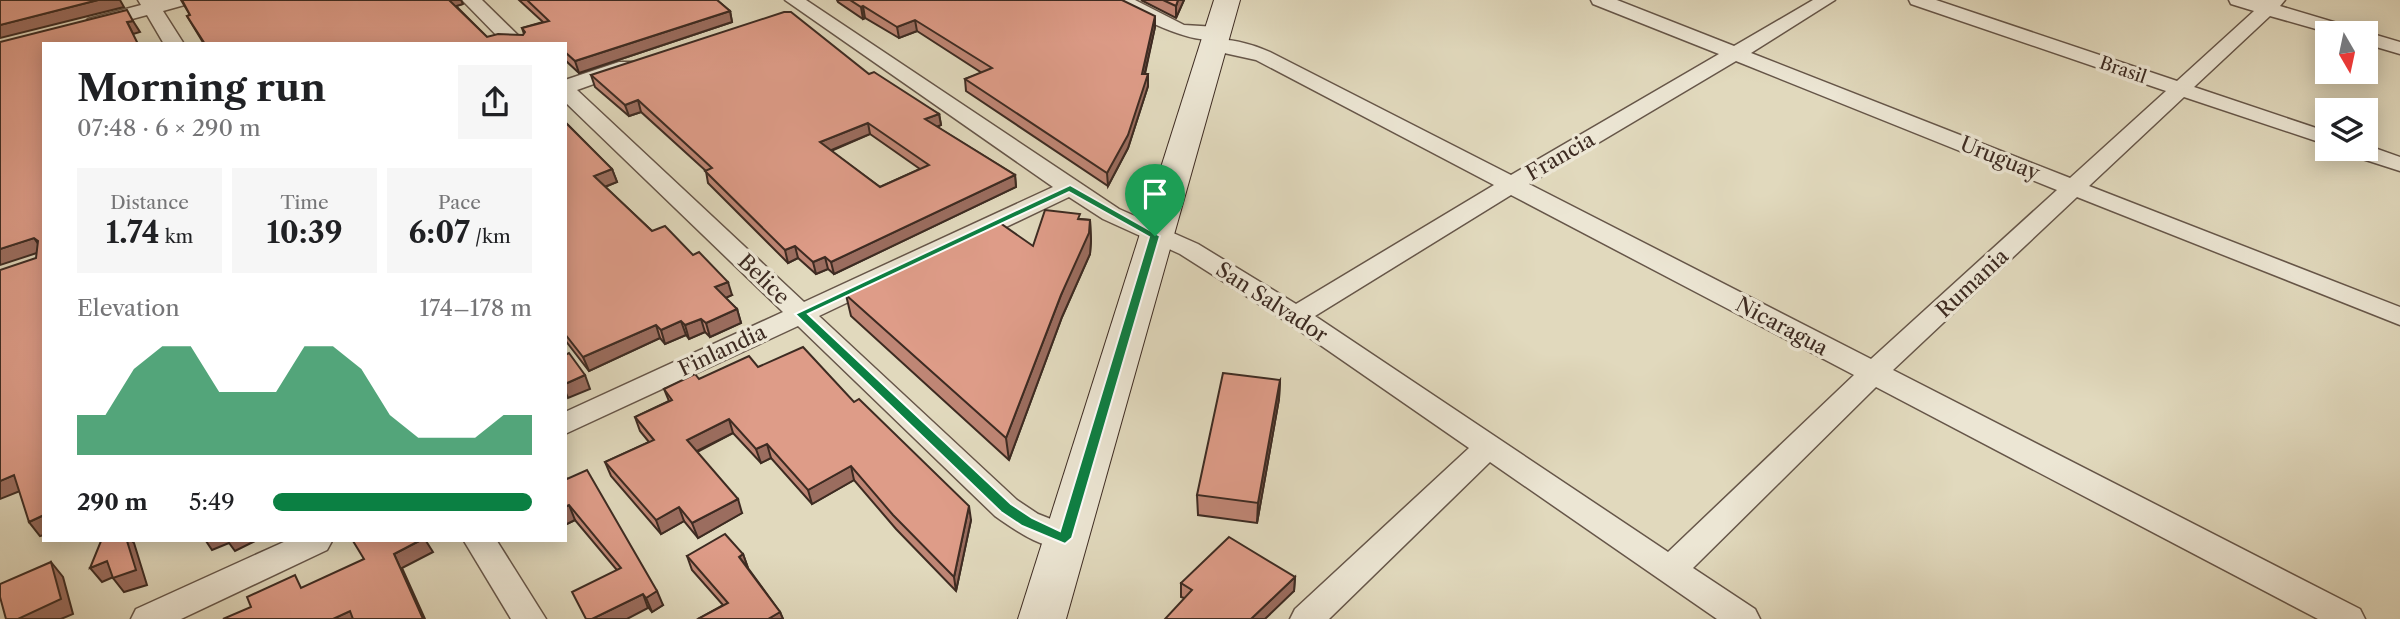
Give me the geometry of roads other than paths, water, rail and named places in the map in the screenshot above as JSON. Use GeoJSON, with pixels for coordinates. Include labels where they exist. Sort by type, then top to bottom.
{"type":"FeatureCollection","features":[{"type":"Feature","properties":{"kind":"main road"},"geometry":{"type":"LineString","coordinates":[[1042,619],[1227,0]]}},
{"type":"Feature","properties":{"kind":"street"},"geometry":{"type":"LineString","coordinates":[[76,28],[149,4],[181,0]]}},
{"type":"Feature","properties":{"kind":"street"},"geometry":{"type":"LineString","coordinates":[[471,0],[515,42]]}},
{"type":"Feature","properties":{"kind":"street"},"geometry":{"type":"LineString","coordinates":[[793,8],[827,0]]}},
{"type":"Feature","properties":{"kind":"street","name":"Nicaragua"},"geometry":{"type":"LineString","coordinates":[[1120,0],[1180,30],[1263,56],[2348,619]]}},
{"type":"Feature","properties":{"kind":"street","name":"Uruguay"},"geometry":{"type":"LineString","coordinates":[[1600,0],[2400,317]]}},
{"type":"Feature","properties":{"kind":"street","name":"Francia"},"geometry":{"type":"LineString","coordinates":[[1296,316],[1512,184],[1826,0]]}},
{"type":"Feature","properties":{"kind":"street","name":"Brasil"},"geometry":{"type":"LineString","coordinates":[[1918,0],[2315,135]]}},
{"type":"Feature","properties":{"kind":"street"},"geometry":{"type":"LineString","coordinates":[[2238,0],[2271,4],[2317,21]]}},
{"type":"Feature","properties":{"kind":"street"},"geometry":{"type":"LineString","coordinates":[[149,4],[173,42]]}},
{"type":"Feature","properties":{"kind":"street","name":"Rumania"},"geometry":{"type":"LineString","coordinates":[[1671,569],[1872,374],[2271,4]]}},
{"type":"Feature","properties":{"kind":"street","name":"San Salvador"},"geometry":{"type":"LineString","coordinates":[[793,8],[1111,214],[1189,249],[1296,316],[1743,619]]}},
{"type":"Feature","properties":{"kind":"street"},"geometry":{"type":"LineString","coordinates":[[2378,42],[2400,48]]}},
{"type":"Feature","properties":{"kind":"street"},"geometry":{"type":"LineString","coordinates":[[567,87],[641,62]]}},
{"type":"Feature","properties":{"kind":"street","name":"Belice"},"geometry":{"type":"LineString","coordinates":[[567,90],[1006,508],[1027,522],[1065,538]]}},
{"type":"Feature","properties":{"kind":"street"},"geometry":{"type":"LineString","coordinates":[[2378,156],[2400,164]]}},
{"type":"Feature","properties":{"kind":"street","name":"Finlandia"},"geometry":{"type":"LineString","coordinates":[[567,423],[1070,188]]}},
{"type":"Feature","properties":{"kind":"street"},"geometry":{"type":"LineString","coordinates":[[1307,619],[1487,448]]}},
{"type":"Feature","properties":{"kind":"street"},"geometry":{"type":"LineString","coordinates":[[148,619],[314,542]]}},
{"type":"Feature","properties":{"kind":"street"},"geometry":{"type":"LineString","coordinates":[[481,542],[529,619]]}}]}
